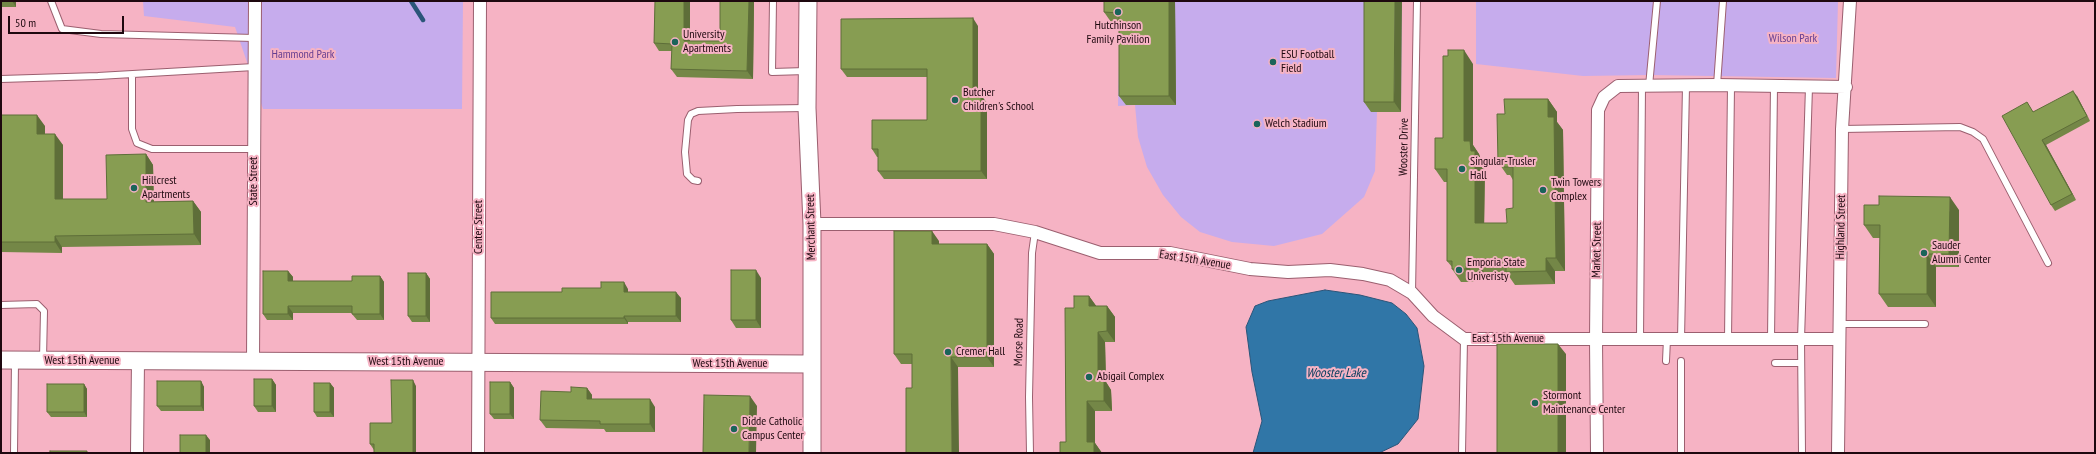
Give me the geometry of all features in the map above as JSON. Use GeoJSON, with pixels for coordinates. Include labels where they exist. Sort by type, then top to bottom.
{"type":"FeatureCollection","features":[{"type":"Feature","properties":{"kind":"street","name":"State Street"},"geometry":{"type":"LineString","coordinates":[[253,361],[255,1]]}},
{"type":"Feature","properties":{"kind":"street","name":"Center Street"},"geometry":{"type":"LineString","coordinates":[[478,453],[480,1]]}},
{"type":"Feature","properties":{"kind":"street","name":"Merchant Street"},"geometry":{"type":"LineString","coordinates":[[808,1],[807,108],[812,224],[812,453]]}},
{"type":"Feature","properties":{"kind":"street","name":"Highland Street"},"geometry":{"type":"LineString","coordinates":[[1838,453],[1842,129],[1846,87],[1850,1]]}},
{"type":"Feature","properties":{"kind":"street","name":"Market Street"},"geometry":{"type":"LineString","coordinates":[[1597,453],[1596,340],[1598,110],[1604,97],[1618,86],[1717,85],[1846,87]]}},
{"type":"Feature","properties":{"kind":"street","name":"East 15th Avenue"},"geometry":{"type":"LineString","coordinates":[[812,224],[994,224],[1035,232],[1100,253],[1170,254],[1250,269],[1288,272],[1330,270],[1363,274],[1390,280],[1412,293],[1433,316],[1464,339],[1839,339]]}},
{"type":"Feature","properties":{"kind":"street","name":"West 15th Avenue"},"geometry":{"type":"LineString","coordinates":[[8,360],[811,364]]}},
{"type":"Feature","properties":{"kind":"street"},"geometry":{"type":"LineString","coordinates":[[137,453],[138,361]]}},
{"type":"Feature","properties":{"kind":"lane"},"geometry":{"type":"LineString","coordinates":[[51,1],[62,28],[101,34],[254,38]]}},
{"type":"Feature","properties":{"kind":"lane"},"geometry":{"type":"LineString","coordinates":[[773,1],[772,72],[807,71]]}},
{"type":"Feature","properties":{"kind":"lane","name":"Wooster Drive"},"geometry":{"type":"LineString","coordinates":[[1412,293],[1417,1]]}},
{"type":"Feature","properties":{"kind":"lane"},"geometry":{"type":"LineString","coordinates":[[1640,339],[1645,86],[1657,1]]}},
{"type":"Feature","properties":{"kind":"lane"},"geometry":{"type":"LineString","coordinates":[[1717,85],[1723,1]]}},
{"type":"Feature","properties":{"kind":"lane"},"geometry":{"type":"LineString","coordinates":[[1,79],[132,75],[254,67]]}},
{"type":"Feature","properties":{"kind":"lane"},"geometry":{"type":"LineString","coordinates":[[132,75],[132,129],[137,143],[152,149],[254,149]]}},
{"type":"Feature","properties":{"kind":"lane"},"geometry":{"type":"LineString","coordinates":[[1681,339],[1686,86]]}},
{"type":"Feature","properties":{"kind":"lane"},"geometry":{"type":"LineString","coordinates":[[1728,339],[1731,86]]}},
{"type":"Feature","properties":{"kind":"lane"},"geometry":{"type":"LineString","coordinates":[[1771,339],[1774,86]]}},
{"type":"Feature","properties":{"kind":"lane"},"geometry":{"type":"LineString","coordinates":[[1802,453],[1801,339],[1809,87]]}},
{"type":"Feature","properties":{"kind":"lane"},"geometry":{"type":"LineString","coordinates":[[698,180],[693,180],[687,174],[685,152],[688,120],[691,114],[698,112],[744,109],[807,108]]}},
{"type":"Feature","properties":{"kind":"lane"},"geometry":{"type":"LineString","coordinates":[[1842,129],[1960,128],[1973,132],[1982,139],[2048,263]]}},
{"type":"Feature","properties":{"kind":"lane","name":"Morse Road"},"geometry":{"type":"LineString","coordinates":[[1030,453],[1029,391],[1032,253],[1035,232]]}},
{"type":"Feature","properties":{"kind":"lane"},"geometry":{"type":"LineString","coordinates":[[1,305],[37,304],[44,311],[43,360]]}},
{"type":"Feature","properties":{"kind":"lane"},"geometry":{"type":"LineString","coordinates":[[1840,324],[1925,324]]}},
{"type":"Feature","properties":{"kind":"lane"},"geometry":{"type":"LineString","coordinates":[[1462,453],[1464,339]]}},
{"type":"Feature","properties":{"kind":"lane"},"geometry":{"type":"LineString","coordinates":[[1666,361],[1667,339]]}},
{"type":"Feature","properties":{"kind":"lane"},"geometry":{"type":"LineString","coordinates":[[8,360],[14,453]]}},
{"type":"Feature","properties":{"kind":"lane"},"geometry":{"type":"LineString","coordinates":[[1681,361],[1681,453]]}},
{"type":"Feature","properties":{"kind":"lane"},"geometry":{"type":"LineString","coordinates":[[1775,363],[1801,363]]}},
{"type":"Feature","properties":{"kind":"green space","name":"Hammond Park"},"geometry":{"type":"Polygon","coordinates":[[[143,1],[463,1],[462,109],[263,109],[235,27],[144,16],[143,1]]]}},
{"type":"Feature","properties":{"kind":"green space","name":"Welch Stadium"},"geometry":{"type":"Polygon","coordinates":[[[1111,1],[1402,1],[1401,112],[1377,112],[1375,171],[1364,197],[1322,234],[1274,246],[1232,242],[1200,232],[1181,217],[1163,195],[1147,167],[1138,137],[1135,105],[1118,106],[1120,23],[1111,22],[1111,1]]]}},
{"type":"Feature","properties":{"kind":"green space","name":"Wilson Park"},"geometry":{"type":"Polygon","coordinates":[[[1476,1],[1838,1],[1836,78],[1650,75],[1583,76],[1476,64],[1476,1]]]}},
{"type":"Feature","properties":{"kind":"water","name":"Wooster Lake"},"geometry":{"type":"Polygon","coordinates":[[[1325,290],[1360,295],[1392,303],[1406,314],[1417,328],[1424,366],[1418,419],[1398,444],[1379,453],[1253,453],[1262,421],[1252,372],[1246,327],[1255,306],[1268,301],[1325,290]]]}},
{"type":"Feature","properties":{"kind":"building","name":"University Apartments"},"geometry":{"type":"Polygon","coordinates":[[[655,1],[684,1],[684,41],[720,41],[720,1],[749,1],[747,71],[671,69],[672,44],[654,43],[655,1]]]}},
{"type":"Feature","properties":{"kind":"building"},"geometry":{"type":"Polygon","coordinates":[[[1104,1],[1169,1],[1169,96],[1119,96],[1119,13],[1104,12],[1104,1]]]}},
{"type":"Feature","properties":{"kind":"building"},"geometry":{"type":"Polygon","coordinates":[[[1364,1],[1395,1],[1394,102],[1364,102],[1364,1]]]}},
{"type":"Feature","properties":{"kind":"building","name":"Butcher Children's School"},"geometry":{"type":"Polygon","coordinates":[[[973,18],[973,95],[981,95],[981,171],[878,171],[878,149],[872,149],[872,120],[927,120],[927,69],[841,69],[841,19],[973,18]]]}},
{"type":"Feature","properties":{"kind":"building"},"geometry":{"type":"Polygon","coordinates":[[[1448,50],[1464,50],[1464,141],[1470,141],[1471,151],[1475,151],[1475,223],[1507,223],[1506,209],[1513,208],[1513,167],[1504,167],[1504,162],[1498,162],[1497,114],[1505,114],[1504,99],[1548,99],[1548,117],[1554,117],[1556,258],[1546,258],[1546,271],[1506,272],[1506,259],[1475,259],[1475,263],[1466,263],[1466,269],[1452,269],[1452,261],[1447,261],[1447,169],[1435,169],[1435,138],[1443,138],[1443,56],[1448,56],[1448,50]]]}},
{"type":"Feature","properties":{"kind":"building"},"geometry":{"type":"Polygon","coordinates":[[[2073,91],[2087,116],[2042,140],[2072,194],[2051,205],[2002,116],[2027,102],[2033,112],[2073,91]]]}},
{"type":"Feature","properties":{"kind":"building"},"geometry":{"type":"Polygon","coordinates":[[[1,115],[37,115],[37,134],[55,134],[55,199],[107,199],[106,155],[146,154],[146,202],[193,201],[194,234],[55,236],[55,242],[1,242],[1,115]]]}},
{"type":"Feature","properties":{"kind":"building","name":"Sauder Alumni Center"},"geometry":{"type":"Polygon","coordinates":[[[1879,196],[1950,197],[1949,254],[1927,254],[1927,294],[1879,294],[1880,225],[1864,225],[1864,205],[1879,205],[1879,196]]]}},
{"type":"Feature","properties":{"kind":"building","name":"Cremer Hall"},"geometry":{"type":"Polygon","coordinates":[[[894,231],[932,231],[932,244],[987,244],[987,357],[951,357],[952,453],[906,453],[906,388],[912,388],[912,354],[894,354],[894,231]]]}},
{"type":"Feature","properties":{"kind":"building"},"geometry":{"type":"Polygon","coordinates":[[[731,270],[756,270],[756,320],[731,320],[731,270]]]}},
{"type":"Feature","properties":{"kind":"building"},"geometry":{"type":"Polygon","coordinates":[[[263,271],[288,271],[288,281],[352,281],[352,276],[380,276],[380,314],[352,314],[352,306],[288,306],[288,314],[263,314],[263,271]]]}},
{"type":"Feature","properties":{"kind":"building"},"geometry":{"type":"Polygon","coordinates":[[[408,273],[426,273],[426,316],[408,316],[408,273]]]}},
{"type":"Feature","properties":{"kind":"building"},"geometry":{"type":"Polygon","coordinates":[[[601,282],[624,282],[624,292],[676,292],[676,316],[624,316],[624,318],[491,318],[491,292],[562,292],[562,288],[601,288],[601,282]]]}},
{"type":"Feature","properties":{"kind":"building","name":"Abigail Complex"},"geometry":{"type":"Polygon","coordinates":[[[1074,296],[1089,296],[1089,306],[1107,306],[1107,331],[1098,332],[1098,379],[1104,379],[1104,401],[1087,401],[1087,442],[1094,442],[1094,453],[1060,453],[1060,442],[1066,442],[1065,308],[1074,308],[1074,296]]]}},
{"type":"Feature","properties":{"kind":"building","name":"Stormont Maintenance Center"},"geometry":{"type":"Polygon","coordinates":[[[1497,344],[1558,344],[1558,453],[1497,453],[1497,344]]]}},
{"type":"Feature","properties":{"kind":"building"},"geometry":{"type":"Polygon","coordinates":[[[254,379],[272,379],[272,406],[254,406],[254,379]]]}},
{"type":"Feature","properties":{"kind":"building"},"geometry":{"type":"Polygon","coordinates":[[[391,380],[413,380],[413,453],[374,453],[374,444],[370,444],[370,423],[392,423],[391,380]]]}},
{"type":"Feature","properties":{"kind":"building"},"geometry":{"type":"Polygon","coordinates":[[[157,381],[201,381],[201,406],[157,406],[157,381]]]}},
{"type":"Feature","properties":{"kind":"building"},"geometry":{"type":"Polygon","coordinates":[[[490,382],[510,382],[510,414],[490,414],[490,382]]]}},
{"type":"Feature","properties":{"kind":"building"},"geometry":{"type":"Polygon","coordinates":[[[314,383],[330,383],[330,412],[314,412],[314,383]]]}},
{"type":"Feature","properties":{"kind":"building"},"geometry":{"type":"Polygon","coordinates":[[[47,384],[84,384],[84,412],[47,412],[47,384]]]}},
{"type":"Feature","properties":{"kind":"building"},"geometry":{"type":"Polygon","coordinates":[[[571,387],[587,388],[587,399],[650,399],[650,424],[600,424],[600,421],[540,420],[541,391],[571,392],[571,387]]]}},
{"type":"Feature","properties":{"kind":"building","name":"Didde Catholic Campus Center"},"geometry":{"type":"Polygon","coordinates":[[[704,395],[750,396],[749,453],[703,453],[704,395]]]}},
{"type":"Feature","properties":{"kind":"building"},"geometry":{"type":"Polygon","coordinates":[[[180,435],[206,435],[206,453],[180,453],[180,435]]]}},
{"type":"Feature","properties":{"kind":"building"},"geometry":{"type":"Polygon","coordinates":[[[50,451],[87,451],[87,453],[50,453],[50,451]]]}},
{"type":"Feature","properties":{"kind":"waterway"},"geometry":{"type":"LineString","coordinates":[[411,1],[423,20]]}},
{"type":"Feature","properties":{"kind":"place","name":"Hutchinson Family Pavilion"},"geometry":{"type":"Point","coordinates":[1118,12]}},
{"type":"Feature","properties":{"kind":"place","name":"University Apartments"},"geometry":{"type":"Point","coordinates":[675,42]}},
{"type":"Feature","properties":{"kind":"place","name":"ESU Football Field"},"geometry":{"type":"Point","coordinates":[1273,62]}},
{"type":"Feature","properties":{"kind":"place","name":"Butcher Children's School"},"geometry":{"type":"Point","coordinates":[955,100]}},
{"type":"Feature","properties":{"kind":"place","name":"Welch Stadium"},"geometry":{"type":"Point","coordinates":[1257,124]}},
{"type":"Feature","properties":{"kind":"place","name":"Singular-Trusler Hall"},"geometry":{"type":"Point","coordinates":[1462,169]}},
{"type":"Feature","properties":{"kind":"place","name":"Hillcrest Apartments"},"geometry":{"type":"Point","coordinates":[134,188]}},
{"type":"Feature","properties":{"kind":"place","name":"Twin Towers Complex"},"geometry":{"type":"Point","coordinates":[1543,190]}},
{"type":"Feature","properties":{"kind":"place","name":"Sauder Alumni Center"},"geometry":{"type":"Point","coordinates":[1924,253]}},
{"type":"Feature","properties":{"kind":"place","name":"Emporia State Univeristy"},"geometry":{"type":"Point","coordinates":[1459,270]}},
{"type":"Feature","properties":{"kind":"place","name":"Cremer Hall"},"geometry":{"type":"Point","coordinates":[948,352]}},
{"type":"Feature","properties":{"kind":"place","name":"Abigail Complex"},"geometry":{"type":"Point","coordinates":[1089,377]}},
{"type":"Feature","properties":{"kind":"place","name":"Stormont Maintenance Center"},"geometry":{"type":"Point","coordinates":[1535,403]}},
{"type":"Feature","properties":{"kind":"place","name":"Didde Catholic Campus Center"},"geometry":{"type":"Point","coordinates":[734,429]}}]}
